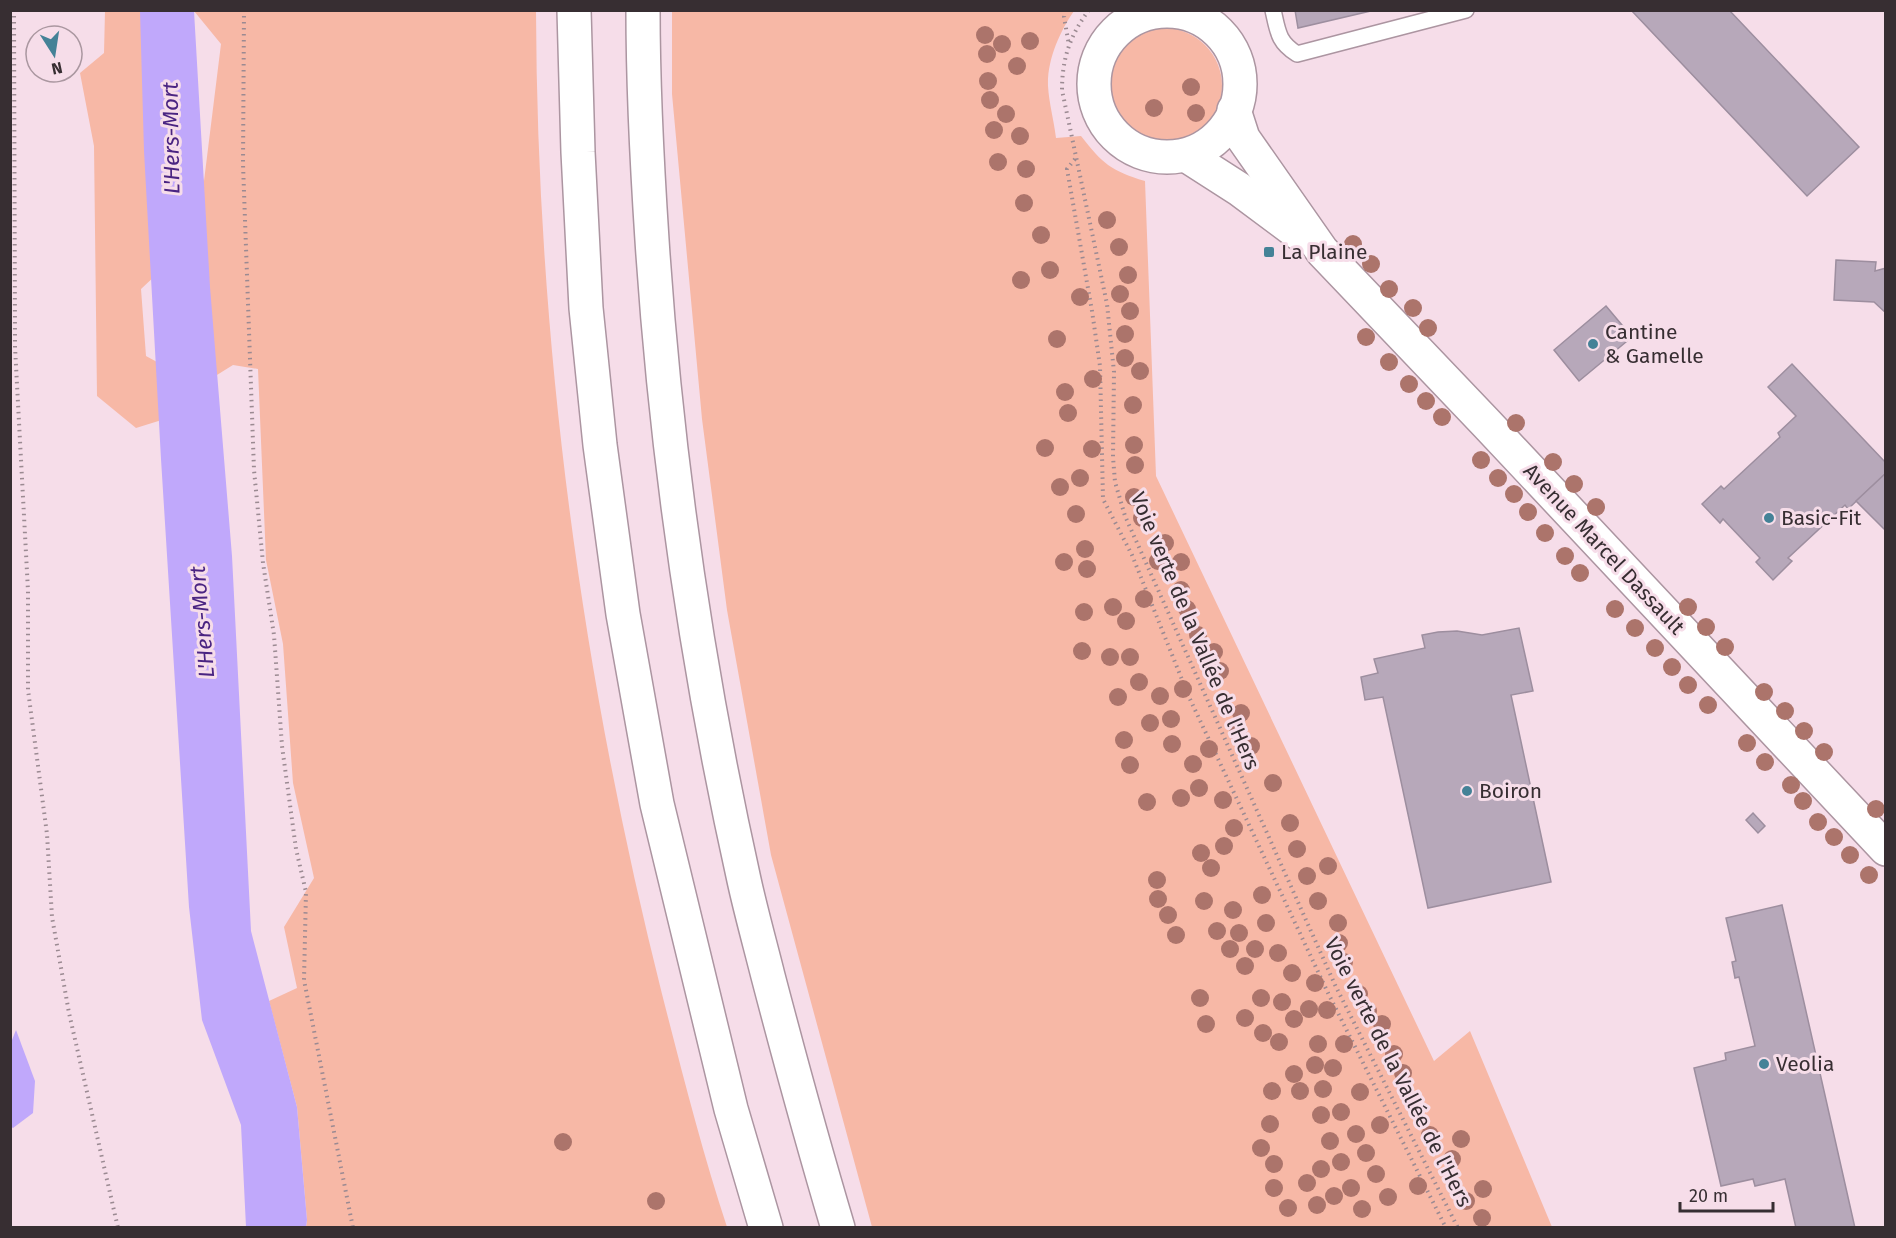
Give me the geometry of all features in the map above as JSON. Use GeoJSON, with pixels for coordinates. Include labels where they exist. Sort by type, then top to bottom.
{"type":"FeatureCollection","features":[{"type":"Feature","properties":{"kind":"main road"},"geometry":{"type":"LineString","coordinates":[[574,10],[586,308],[600,445],[623,614],[657,804],[730,1109],[766,1227]]}},
{"type":"Feature","properties":{"kind":"main road"},"geometry":{"type":"LineString","coordinates":[[642,10],[647,166],[657,323],[689,588],[712,723],[744,881],[804,1110],[838,1227]]}},
{"type":"Feature","properties":{"kind":"main road","name":"Avenue Marcel Dassault"},"geometry":{"type":"LineString","coordinates":[[1170,11],[1188,12],[1212,26],[1229,46],[1239,69],[1239,95],[1234,110],[1220,135],[1204,147],[1186,155],[1163,157],[1141,153],[1120,141],[1105,123],[1096,102],[1094,78],[1100,55],[1113,35],[1133,15],[1170,11]]}},
{"type":"Feature","properties":{"kind":"main road","name":"Avenue Marcel Dassault"},"geometry":{"type":"LineString","coordinates":[[1234,110],[1243,138],[1322,251],[1886,849]]}},
{"type":"Feature","properties":{"kind":"main road","name":"Avenue Marcel Dassault"},"geometry":{"type":"LineString","coordinates":[[1186,155],[1239,189],[1322,251]]}},
{"type":"Feature","properties":{"kind":"lane"},"geometry":{"type":"LineString","coordinates":[[1273,10],[1279,38],[1287,48],[1298,54],[1466,10]]}},
{"type":"Feature","properties":{"kind":"path"},"geometry":{"type":"LineString","coordinates":[[14,10],[15,347],[28,591],[28,690],[47,834],[52,917],[69,1013],[118,1227]]}},
{"type":"Feature","properties":{"kind":"path"},"geometry":{"type":"LineString","coordinates":[[244,10],[243,164],[254,470],[263,563],[274,635],[282,746],[296,849],[306,892],[304,980],[353,1227]]}},
{"type":"Feature","properties":{"kind":"path"},"geometry":{"type":"LineString","coordinates":[[1065,10],[1069,46]]}},
{"type":"Feature","properties":{"kind":"path","name":"Voie verte de la Vallée de l'Hers"},"geometry":{"type":"LineString","coordinates":[[1089,10],[1078,24],[1069,46],[1062,68],[1062,90],[1107,304],[1114,372],[1115,482],[1125,516],[1336,987],[1458,1227]]}},
{"type":"Feature","properties":{"kind":"path"},"geometry":{"type":"LineString","coordinates":[[1075,158],[1066,169],[1100,366],[1103,499],[1132,555],[1189,697],[1328,993],[1446,1227]]}},
{"type":"Feature","properties":{"kind":"shaded area"},"geometry":{"type":"Polygon","coordinates":[[[105,11],[151,11],[204,181],[221,44],[194,11],[536,11],[538,135],[555,382],[569,506],[587,629],[608,751],[633,873],[685,1082],[727,1227],[306,1227],[297,1107],[269,1001],[297,988],[284,927],[314,878],[293,783],[283,644],[266,560],[258,369],[233,365],[196,388],[157,274],[141,289],[146,356],[168,368],[168,418],[136,428],[97,396],[94,146],[82,84],[84,84],[84,70],[104,53],[105,11]]]}},
{"type":"Feature","properties":{"kind":"shaded area"},"geometry":{"type":"Polygon","coordinates":[[[672,11],[1074,11],[1059,37],[1048,76],[1056,138],[1081,136],[1108,165],[1124,174],[1145,181],[1156,476],[1434,1061],[1470,1031],[1552,1227],[872,1227],[771,855],[727,610],[702,419],[672,94],[672,11]]]}},
{"type":"Feature","properties":{"kind":"shaded area"},"geometry":{"type":"Polygon","coordinates":[[[1164,28],[1186,32],[1205,45],[1218,64],[1222,86],[1218,108],[1205,127],[1186,140],[1164,144],[1142,140],[1123,127],[1110,108],[1106,86],[1110,64],[1123,45],[1142,32],[1164,28]]]}},
{"type":"Feature","properties":{"kind":"water","name":"L'Hers-Mort"},"geometry":{"type":"Polygon","coordinates":[[[140,11],[194,11],[210,287],[232,556],[251,931],[297,1107],[306,1227],[246,1227],[241,1125],[202,1020],[189,907],[161,459],[144,151],[140,11]]]}},
{"type":"Feature","properties":{"kind":"water"},"geometry":{"type":"Polygon","coordinates":[[[16,1030],[35,1081],[33,1113],[13,1128],[10,1126],[10,1045],[16,1030]]]}},
{"type":"Feature","properties":{"kind":"building"},"geometry":{"type":"Polygon","coordinates":[[[1295,10],[1375,10],[1298,28],[1295,10]]]}},
{"type":"Feature","properties":{"kind":"building"},"geometry":{"type":"Polygon","coordinates":[[[1631,10],[1729,10],[1859,147],[1807,196],[1631,10]]]}},
{"type":"Feature","properties":{"kind":"building"},"geometry":{"type":"Polygon","coordinates":[[[1836,260],[1876,262],[1875,271],[1886,268],[1886,313],[1874,302],[1834,300],[1836,260]]]}},
{"type":"Feature","properties":{"kind":"building","name":"Cantine & Gamelle"},"geometry":{"type":"Polygon","coordinates":[[[1606,306],[1632,337],[1579,381],[1554,350],[1606,306]]]}},
{"type":"Feature","properties":{"kind":"building"},"geometry":{"type":"Polygon","coordinates":[[[1792,364],[1886,463],[1886,473],[1848,509],[1845,505],[1788,558],[1792,561],[1773,580],[1756,562],[1760,558],[1723,519],[1720,523],[1702,504],[1721,486],[1724,489],[1780,437],[1778,433],[1796,416],[1768,387],[1792,364]]]}},
{"type":"Feature","properties":{"kind":"building"},"geometry":{"type":"Polygon","coordinates":[[[1886,473],[1886,531],[1856,501],[1886,473]]]}},
{"type":"Feature","properties":{"kind":"building","name":"Boiron"},"geometry":{"type":"Polygon","coordinates":[[[1519,628],[1533,691],[1511,695],[1551,882],[1428,908],[1383,697],[1365,700],[1361,677],[1378,673],[1374,659],[1425,648],[1422,635],[1457,631],[1482,635],[1519,628]]]}},
{"type":"Feature","properties":{"kind":"building"},"geometry":{"type":"Polygon","coordinates":[[[1753,813],[1765,826],[1758,833],[1746,820],[1753,813]]]}},
{"type":"Feature","properties":{"kind":"building","name":"Veolia"},"geometry":{"type":"Polygon","coordinates":[[[1782,905],[1855,1228],[1796,1228],[1785,1179],[1755,1186],[1753,1179],[1721,1186],[1694,1068],[1726,1060],[1725,1053],[1755,1046],[1739,977],[1735,978],[1732,962],[1736,961],[1726,918],[1782,905]]]}},
{"type":"Feature","properties":{"kind":"place","name":"La Plaine"},"geometry":{"type":"Point","coordinates":[1269,252]}},
{"type":"Feature","properties":{"kind":"place","name":"Cantine & Gamelle"},"geometry":{"type":"Point","coordinates":[1593,344]}},
{"type":"Feature","properties":{"kind":"place","name":"Basic-Fit"},"geometry":{"type":"Point","coordinates":[1769,518]}},
{"type":"Feature","properties":{"kind":"place","name":"Boiron"},"geometry":{"type":"Point","coordinates":[1467,791]}},
{"type":"Feature","properties":{"kind":"place","name":"Veolia"},"geometry":{"type":"Point","coordinates":[1764,1064]}}]}
